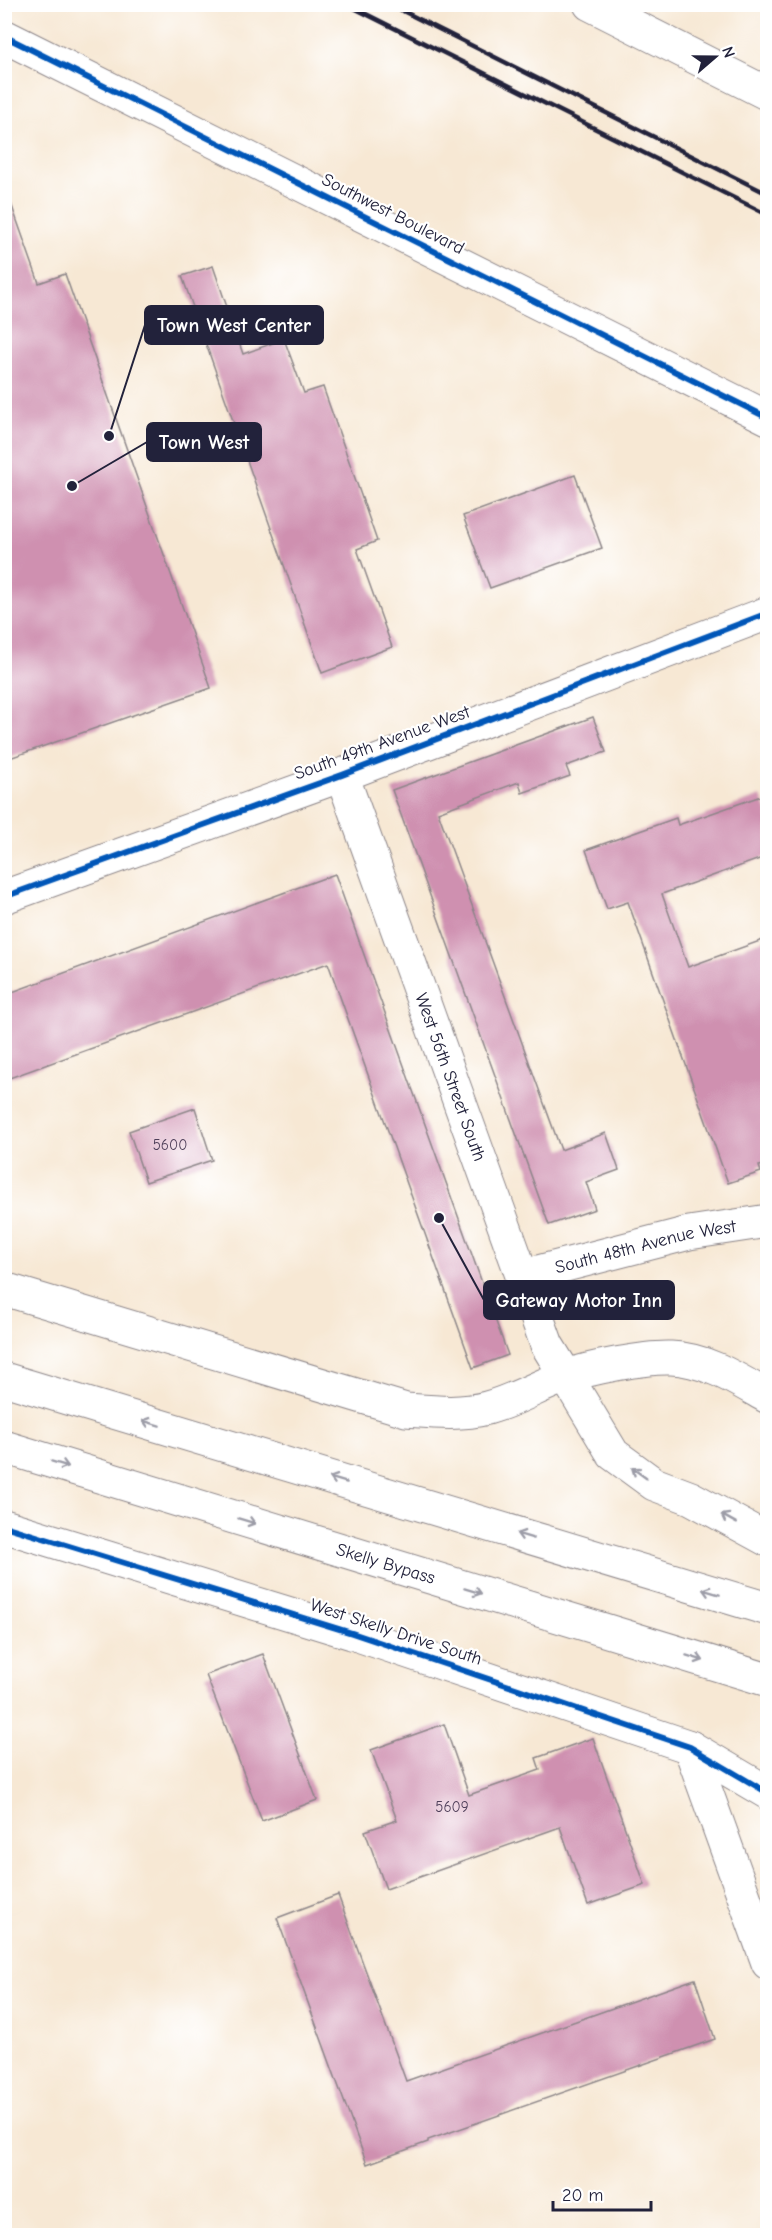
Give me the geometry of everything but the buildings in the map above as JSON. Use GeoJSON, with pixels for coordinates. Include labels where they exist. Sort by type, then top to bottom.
{"type":"FeatureCollection","features":[{"type":"Feature","properties":{"kind":"main road"},"geometry":{"type":"LineString","coordinates":[[590,4],[768,94]]}},
{"type":"Feature","properties":{"kind":"main road","name":"Southwest Boulevard"},"geometry":{"type":"LineString","coordinates":[[4,36],[768,418]]}},
{"type":"Feature","properties":{"kind":"main road","name":"South 49th Avenue West"},"geometry":{"type":"LineString","coordinates":[[4,897],[342,775],[768,614]]}},
{"type":"Feature","properties":{"kind":"main road","name":"West 56th Street South"},"geometry":{"type":"LineString","coordinates":[[342,775],[547,1345],[614,1454],[654,1484],[691,1498],[768,1540]]}},
{"type":"Feature","properties":{"kind":"main road","name":"South 48th Avenue West"},"geometry":{"type":"LineString","coordinates":[[523,1276],[689,1233],[768,1221]]}},
{"type":"Feature","properties":{"kind":"main road"},"geometry":{"type":"LineString","coordinates":[[4,1289],[406,1410],[446,1413],[488,1408],[566,1376],[637,1360],[672,1358],[702,1364],[735,1378],[768,1397]]}},
{"type":"Feature","properties":{"kind":"main road"},"geometry":{"type":"LineString","coordinates":[[4,1379],[768,1609]]}},
{"type":"Feature","properties":{"kind":"main road","name":"Skelly Bypass"},"geometry":{"type":"LineString","coordinates":[[4,1447],[768,1680]]}},
{"type":"Feature","properties":{"kind":"main road","name":"West Skelly Drive South"},"geometry":{"type":"LineString","coordinates":[[4,1526],[352,1633],[690,1747],[768,1793]]}},
{"type":"Feature","properties":{"kind":"main road"},"geometry":{"type":"LineString","coordinates":[[690,1747],[768,1963]]}},
{"type":"Feature","properties":{"kind":"main road"},"geometry":{"type":"LineString","coordinates":[[755,1929],[768,1897]]}},
{"type":"Feature","properties":{"kind":"railway"},"geometry":{"type":"LineString","coordinates":[[346,4],[768,215]]}},
{"type":"Feature","properties":{"kind":"railway"},"geometry":{"type":"LineString","coordinates":[[389,4],[768,194]]}},
{"type":"Feature","properties":{"kind":"cycle path"},"geometry":{"type":"LineString","coordinates":[[4,36],[768,418]]}},
{"type":"Feature","properties":{"kind":"cycle path"},"geometry":{"type":"LineString","coordinates":[[4,897],[342,775],[768,613]]}},
{"type":"Feature","properties":{"kind":"cycle path"},"geometry":{"type":"LineString","coordinates":[[4,1526],[352,1633],[690,1747],[768,1793]]}},
{"type":"Feature","properties":{"kind":"place","name":"Town West Center"},"geometry":{"type":"Point","coordinates":[109,436]}},
{"type":"Feature","properties":{"kind":"place","name":"Town West"},"geometry":{"type":"Point","coordinates":[72,486]}},
{"type":"Feature","properties":{"kind":"place","name":"Gateway Motor Inn"},"geometry":{"type":"Point","coordinates":[439,1218]}}]}
